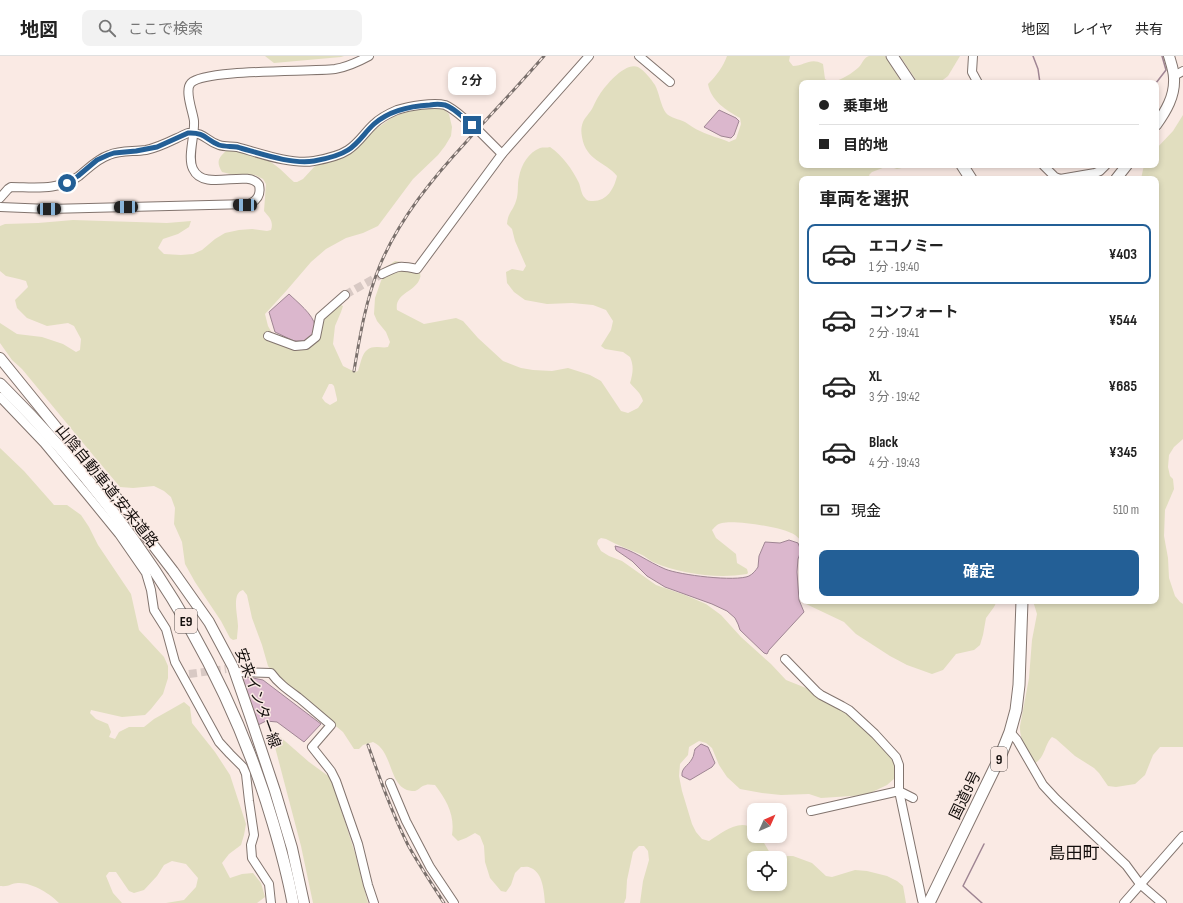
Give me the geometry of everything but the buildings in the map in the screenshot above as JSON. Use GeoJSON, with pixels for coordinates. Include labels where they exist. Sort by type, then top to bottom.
{"type":"FeatureCollection","features":[{"type":"Feature","properties":{"kind":"highway"},"geometry":{"type":"LineString","coordinates":[[892,56],[908,80]]}},
{"type":"Feature","properties":{"kind":"highway","name":"山陰自動車道;安来道路"},"geometry":{"type":"LineString","coordinates":[[0,384],[55,442],[116,516],[170,593],[193,632],[215,675],[252,759],[281,850],[293,903]]}},
{"type":"Feature","properties":{"kind":"highway","name":"国道9号"},"geometry":{"type":"LineString","coordinates":[[929,903],[997,764],[1010,732],[1016,710],[1019,685],[1022,604]]}},
{"type":"Feature","properties":{"kind":"main road"},"geometry":{"type":"LineString","coordinates":[[1159,121],[1164,115],[1170,102],[1179,74],[1169,56]]}},
{"type":"Feature","properties":{"kind":"main road"},"geometry":{"type":"LineString","coordinates":[[1118,176],[1125,168]]}},
{"type":"Feature","properties":{"kind":"main road","name":"安来インター線"},"geometry":{"type":"LineString","coordinates":[[0,358],[56,427],[96,473],[173,571],[209,622],[231,669],[275,791],[292,848],[304,903]]}},
{"type":"Feature","properties":{"kind":"street"},"geometry":{"type":"LineString","coordinates":[[0,207],[49,209],[233,204],[245,205],[255,201],[259,196],[259,185],[252,180],[209,180],[197,174],[193,170],[191,160],[194,120],[188,94],[188,88],[191,83],[202,78],[235,74],[335,68],[350,65],[368,56]]}},
{"type":"Feature","properties":{"kind":"street"},"geometry":{"type":"LineString","coordinates":[[382,274],[394,268],[404,266],[417,270],[502,154],[589,56]]}},
{"type":"Feature","properties":{"kind":"street"},"geometry":{"type":"LineString","coordinates":[[639,56],[670,82]]}},
{"type":"Feature","properties":{"kind":"street"},"geometry":{"type":"LineString","coordinates":[[973,56],[972,72],[976,80]]}},
{"type":"Feature","properties":{"kind":"street"},"geometry":{"type":"LineString","coordinates":[[0,198],[11,187],[47,188],[59,186],[67,183],[97,160],[108,155],[157,147],[188,133],[202,135],[219,145],[301,162],[313,161],[340,154],[348,150],[380,120],[396,110],[440,104],[446,105],[452,108],[472,125]]}},
{"type":"Feature","properties":{"kind":"street"},"geometry":{"type":"LineString","coordinates":[[480,132],[502,154]]}},
{"type":"Feature","properties":{"kind":"street"},"geometry":{"type":"LineString","coordinates":[[1046,168],[1054,176]]}},
{"type":"Feature","properties":{"kind":"street"},"geometry":{"type":"LineString","coordinates":[[1078,176],[1095,173],[1103,168]]}},
{"type":"Feature","properties":{"kind":"street"},"geometry":{"type":"LineString","coordinates":[[268,336],[295,346],[306,345],[316,337],[320,317],[345,295]]}},
{"type":"Feature","properties":{"kind":"street"},"geometry":{"type":"LineString","coordinates":[[0,397],[44,443],[88,496],[119,534],[146,573],[151,590],[154,610],[166,629],[175,662],[185,675],[220,742],[243,767],[246,774],[254,835],[251,845],[252,858],[269,884],[271,903]]}},
{"type":"Feature","properties":{"kind":"street"},"geometry":{"type":"LineString","coordinates":[[785,659],[820,695],[849,710],[892,752],[899,765],[899,791],[923,903]]}},
{"type":"Feature","properties":{"kind":"street"},"geometry":{"type":"LineString","coordinates":[[231,669],[271,673],[287,690],[331,725],[312,747],[331,771],[336,781],[360,849],[365,874],[374,903]]}},
{"type":"Feature","properties":{"kind":"street"},"geometry":{"type":"LineString","coordinates":[[1010,732],[1017,740],[1043,785],[1126,865],[1140,884],[1162,903]]}},
{"type":"Feature","properties":{"kind":"street"},"geometry":{"type":"LineString","coordinates":[[390,783],[406,821],[430,867],[454,903]]}},
{"type":"Feature","properties":{"kind":"street"},"geometry":{"type":"LineString","coordinates":[[811,812],[899,791],[912,798]]}},
{"type":"Feature","properties":{"kind":"street"},"geometry":{"type":"LineString","coordinates":[[1124,903],[1183,836]]}},
{"type":"Feature","properties":{"kind":"shaded area"},"geometry":{"type":"Polygon","coordinates":[[[265,56],[344,56],[274,63],[265,56]]]}},
{"type":"Feature","properties":{"kind":"shaded area"},"geometry":{"type":"Polygon","coordinates":[[[727,56],[790,56],[789,61],[793,66],[815,61],[823,64],[825,79],[827,80],[799,80],[799,168],[883,168],[872,172],[870,176],[799,176],[799,539],[789,532],[770,527],[738,522],[719,524],[712,530],[716,538],[736,554],[737,563],[747,569],[748,573],[724,576],[712,576],[675,570],[653,562],[642,555],[606,539],[601,538],[598,540],[597,544],[601,551],[622,561],[656,585],[706,604],[721,615],[741,637],[771,664],[786,680],[806,688],[837,705],[860,724],[890,753],[898,770],[895,778],[887,785],[866,795],[821,798],[809,794],[781,795],[762,793],[740,789],[727,777],[719,765],[712,748],[706,743],[699,741],[689,747],[688,755],[680,764],[679,776],[692,824],[702,839],[709,841],[731,828],[742,825],[747,826],[747,843],[764,843],[769,851],[747,851],[747,891],[787,891],[787,856],[793,856],[812,863],[826,876],[832,877],[855,870],[867,871],[887,876],[903,886],[906,903],[640,903],[643,881],[649,860],[648,851],[644,846],[639,846],[633,852],[624,903],[545,903],[540,878],[535,870],[530,867],[521,867],[515,873],[511,885],[506,892],[501,891],[490,878],[485,862],[484,846],[480,836],[475,833],[458,841],[452,835],[453,828],[449,808],[435,785],[427,785],[414,791],[404,789],[395,777],[385,753],[380,747],[373,742],[363,745],[359,749],[354,749],[343,732],[278,678],[268,666],[252,618],[247,595],[243,590],[239,592],[236,600],[238,626],[237,639],[233,640],[230,638],[185,564],[182,542],[174,524],[175,508],[171,497],[164,491],[154,486],[133,488],[120,487],[22,369],[12,360],[0,343],[0,323],[17,334],[42,337],[63,344],[76,352],[80,350],[81,339],[74,326],[68,323],[47,326],[27,318],[17,308],[15,300],[28,287],[26,281],[6,276],[0,271],[0,226],[5,224],[73,220],[167,223],[191,221],[189,227],[178,234],[163,239],[158,248],[164,254],[193,254],[202,250],[225,233],[252,229],[267,231],[271,230],[272,227],[269,217],[264,211],[266,184],[263,179],[255,175],[230,174],[222,172],[219,165],[219,160],[227,150],[245,152],[259,156],[278,167],[294,182],[297,182],[303,179],[314,167],[322,162],[358,146],[373,131],[393,117],[412,110],[433,107],[444,109],[449,114],[452,127],[451,136],[445,146],[438,155],[413,179],[378,226],[363,233],[346,238],[326,249],[311,262],[265,314],[268,326],[277,342],[301,349],[314,344],[319,336],[322,321],[339,304],[343,306],[335,326],[333,344],[343,366],[355,372],[358,371],[366,351],[373,347],[388,347],[390,342],[386,332],[377,321],[374,314],[375,298],[382,278],[388,266],[395,261],[408,263],[420,272],[420,277],[418,283],[399,300],[397,310],[424,324],[456,318],[463,321],[478,338],[503,361],[521,368],[552,371],[568,368],[590,375],[601,381],[621,411],[628,413],[638,408],[643,401],[639,393],[630,383],[633,370],[630,357],[623,352],[605,349],[601,346],[611,330],[613,321],[606,310],[593,305],[572,303],[547,304],[525,300],[514,292],[507,283],[506,272],[512,269],[523,271],[526,266],[515,241],[512,229],[507,224],[508,217],[517,198],[520,172],[529,156],[540,148],[550,147],[559,154],[579,183],[586,199],[593,201],[602,199],[612,190],[617,176],[587,151],[581,131],[584,120],[598,97],[616,75],[627,68],[633,66],[643,70],[656,88],[664,110],[668,115],[685,122],[704,133],[729,142],[736,139],[741,124],[740,118],[720,104],[712,95],[708,84],[727,56]],[[329,384],[322,398],[330,405],[337,401],[334,386],[329,384]]]}},
{"type":"Feature","properties":{"kind":"shaded area"},"geometry":{"type":"Polygon","coordinates":[[[869,56],[885,56],[900,80],[838,80],[852,73],[859,67],[864,59],[869,56]]]}},
{"type":"Feature","properties":{"kind":"shaded area"},"geometry":{"type":"Polygon","coordinates":[[[900,56],[960,56],[948,76],[943,80],[916,80],[900,56]]]}},
{"type":"Feature","properties":{"kind":"shaded area"},"geometry":{"type":"Polygon","coordinates":[[[719,110],[739,121],[734,135],[731,138],[721,136],[704,127],[719,110]]]}},
{"type":"Feature","properties":{"kind":"shaded area"},"geometry":{"type":"Polygon","coordinates":[[[1183,115],[1183,439],[1174,447],[1169,455],[1168,467],[1170,476],[1173,479],[1174,489],[1165,510],[1164,536],[1168,558],[1169,578],[1175,596],[1183,604],[1183,747],[1160,747],[1153,755],[1145,775],[1135,784],[1116,787],[1108,786],[1094,768],[1075,756],[1052,737],[1041,758],[1035,763],[1022,741],[1020,726],[1029,678],[1032,640],[1037,614],[1034,604],[1159,604],[1159,176],[1142,176],[1143,168],[1159,168],[1159,146],[1173,131],[1183,115]]]}},
{"type":"Feature","properties":{"kind":"shaded area"},"geometry":{"type":"Polygon","coordinates":[[[289,294],[304,308],[312,317],[314,322],[315,327],[312,336],[304,341],[294,341],[275,332],[269,312],[289,294]]]}},
{"type":"Feature","properties":{"kind":"shaded area"},"geometry":{"type":"Polygon","coordinates":[[[0,448],[24,471],[54,505],[67,505],[81,515],[98,545],[131,594],[139,630],[164,657],[168,666],[168,678],[163,694],[145,715],[122,717],[91,710],[90,713],[96,719],[108,724],[111,732],[109,737],[115,739],[119,732],[129,727],[144,727],[154,719],[184,702],[190,707],[192,723],[215,752],[230,775],[246,824],[241,845],[229,854],[222,863],[230,878],[242,874],[253,873],[261,883],[265,897],[257,903],[166,903],[184,900],[196,887],[198,878],[186,864],[172,861],[164,865],[157,876],[144,890],[134,893],[129,891],[116,872],[109,872],[106,876],[113,893],[122,903],[59,903],[46,892],[29,884],[18,883],[0,886],[0,448]]]}},
{"type":"Feature","properties":{"kind":"shaded area"},"geometry":{"type":"Polygon","coordinates":[[[789,540],[798,543],[799,546],[797,572],[799,604],[801,604],[804,612],[767,654],[764,653],[740,630],[735,618],[727,611],[665,587],[647,576],[632,561],[616,550],[615,546],[628,550],[665,569],[672,571],[707,577],[742,578],[752,574],[758,567],[759,556],[765,542],[780,543],[789,540]]]}},
{"type":"Feature","properties":{"kind":"shaded area"},"geometry":{"type":"Polygon","coordinates":[[[806,604],[996,604],[986,618],[980,645],[974,650],[956,654],[943,670],[932,674],[907,665],[890,656],[856,634],[844,622],[806,604]]]}},
{"type":"Feature","properties":{"kind":"shaded area"},"geometry":{"type":"Polygon","coordinates":[[[248,677],[263,680],[321,724],[304,742],[277,722],[266,721],[258,725],[242,684],[244,678],[248,677]]]}},
{"type":"Feature","properties":{"kind":"shaded area"},"geometry":{"type":"Polygon","coordinates":[[[270,728],[309,762],[331,778],[355,853],[368,903],[313,903],[301,846],[270,728]]]}},
{"type":"Feature","properties":{"kind":"shaded area"},"geometry":{"type":"Polygon","coordinates":[[[701,744],[708,747],[715,763],[712,767],[690,780],[682,776],[682,773],[693,758],[695,749],[701,744]]]}},
{"type":"Feature","properties":{"kind":"waterway"},"geometry":{"type":"LineString","coordinates":[[1033,56],[1038,69],[1040,80]]}},
{"type":"Feature","properties":{"kind":"waterway"},"geometry":{"type":"LineString","coordinates":[[1158,80],[1166,70],[1162,56]]}},
{"type":"Feature","properties":{"kind":"waterway"},"geometry":{"type":"LineString","coordinates":[[982,903],[963,886],[984,844]]}},
{"type":"Feature","properties":{"kind":"tunnel"},"geometry":{"type":"LineString","coordinates":[[345,295],[382,274]]}},
{"type":"Feature","properties":{"kind":"tunnel"},"geometry":{"type":"LineString","coordinates":[[189,674],[226,669]]}},
{"type":"Feature","properties":{"kind":"railway"},"geometry":{"type":"LineString","coordinates":[[354,371],[367,304],[380,265],[397,231],[407,215],[441,170],[544,56]]}},
{"type":"Feature","properties":{"kind":"railway"},"geometry":{"type":"LineString","coordinates":[[368,745],[386,796],[402,833],[444,903]]}},
{"type":"Feature","properties":{"kind":"district","name":"島田町"},"geometry":{"type":"Point","coordinates":[1074,853]}},
{"type":"Feature","properties":{"kind":"route"},"geometry":{"type":"LineString","coordinates":[[67,183],[97,160],[108,155],[157,147],[188,133],[202,135],[219,145],[301,162],[327,158],[348,150],[373,125],[396,110],[422,105],[446,105],[452,108],[472,125]]}}]}
